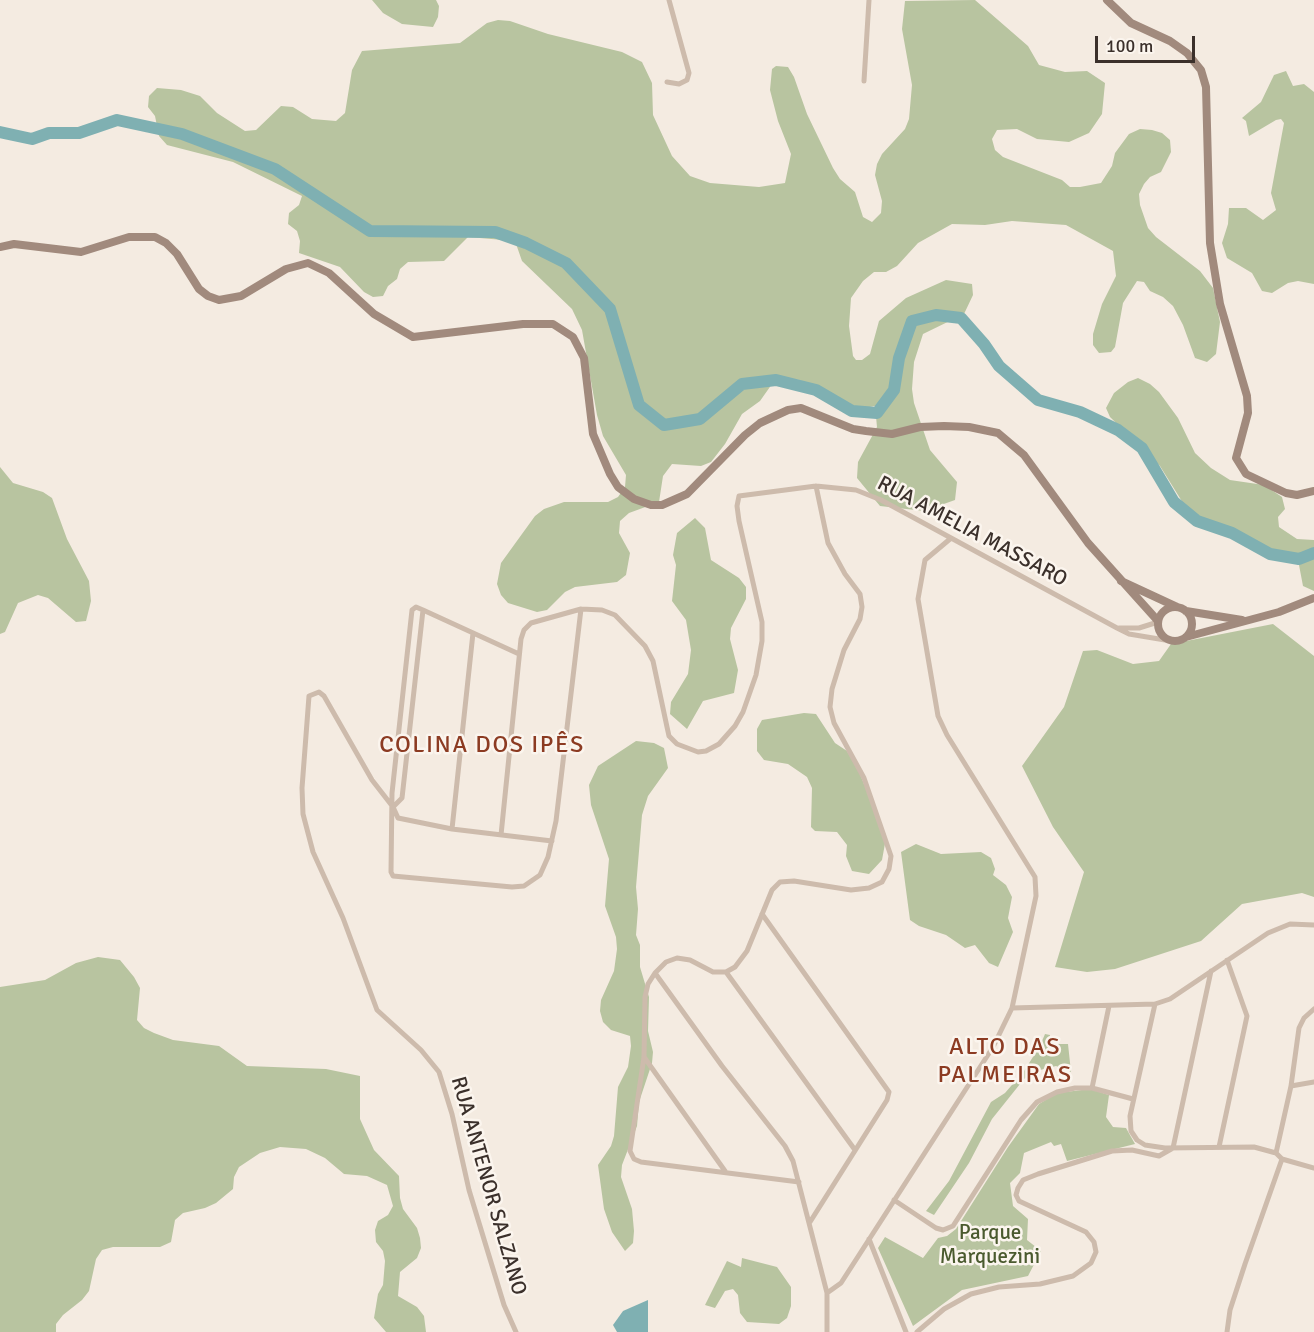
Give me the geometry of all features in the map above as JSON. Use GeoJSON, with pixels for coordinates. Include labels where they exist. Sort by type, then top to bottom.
{"type":"FeatureCollection","features":[{"type":"Feature","properties":{"kind":"street"},"geometry":{"type":"LineString","coordinates":[[667,82],[680,84],[687,80],[689,73],[669,0]]}},
{"type":"Feature","properties":{"kind":"street"},"geometry":{"type":"LineString","coordinates":[[864,81],[869,0]]}},
{"type":"Feature","properties":{"kind":"street"},"geometry":{"type":"LineString","coordinates":[[1107,0],[1131,23],[1170,41],[1187,53],[1201,70],[1206,87],[1210,243],[1220,304],[1247,396],[1248,413],[1236,458],[1246,474],[1286,493],[1297,495],[1314,491]]}},
{"type":"Feature","properties":{"kind":"street"},"geometry":{"type":"LineString","coordinates":[[0,247],[21,245],[81,252],[129,237],[155,237],[166,243],[177,254],[199,289],[219,300],[241,296],[286,268],[308,263],[329,273],[374,314],[413,337],[523,324],[554,324],[573,338],[584,358],[592,434],[610,474],[626,493],[651,505],[662,505],[687,494],[760,423],[788,410],[801,408],[866,431],[892,434],[920,427],[969,427],[998,433],[1024,455],[1089,543],[1158,621],[1162,635],[1171,641],[1250,621],[1314,598]]}},
{"type":"Feature","properties":{"kind":"street"},"geometry":{"type":"LineString","coordinates":[[799,1182],[641,1162],[634,1159],[630,1151],[644,1057],[645,997],[648,984],[655,973],[666,962],[677,958],[690,960],[713,972],[726,972],[735,967],[747,951],[772,890],[780,882],[794,881],[851,890],[869,888],[882,882],[891,856],[864,778],[834,723],[830,707],[832,689],[841,660],[862,607],[860,594],[845,574],[828,543],[816,486]]}},
{"type":"Feature","properties":{"kind":"street","name":"RUA AMELIA MASSARO"},"geometry":{"type":"LineString","coordinates":[[580,609],[602,610],[615,615],[645,646],[653,661],[669,736],[689,750],[706,751],[718,744],[735,726],[743,712],[756,675],[762,641],[762,622],[739,521],[737,506],[739,496],[816,486],[845,488],[873,497],[1129,634],[1171,641]]}},
{"type":"Feature","properties":{"kind":"street"},"geometry":{"type":"LineString","coordinates":[[827,1293],[841,1283],[993,1047],[1012,1008],[1036,896],[1035,877],[938,717],[918,600],[925,560],[950,539]]}},
{"type":"Feature","properties":{"kind":"street"},"geometry":{"type":"LineString","coordinates":[[1121,581],[1184,610],[1192,622],[1186,637]]}},
{"type":"Feature","properties":{"kind":"street"},"geometry":{"type":"LineString","coordinates":[[1117,628],[1139,628],[1158,621],[1162,613],[1169,608],[1250,621]]}},
{"type":"Feature","properties":{"kind":"street"},"geometry":{"type":"LineString","coordinates":[[501,835],[519,654],[524,630],[531,622],[580,609],[552,841],[540,875],[524,886],[395,877],[391,872],[392,793],[411,609],[423,610],[519,654]]}},
{"type":"Feature","properties":{"kind":"street"},"geometry":{"type":"LineString","coordinates":[[393,807],[402,798],[423,610]]}},
{"type":"Feature","properties":{"kind":"street"},"geometry":{"type":"LineString","coordinates":[[452,829],[473,633]]}},
{"type":"Feature","properties":{"kind":"street","name":"RUA ANTENOR SALZANO"},"geometry":{"type":"LineString","coordinates":[[393,807],[372,780],[324,696],[319,692],[313,692],[309,696],[302,788],[303,814],[313,852],[343,918],[377,1010],[421,1050],[439,1072],[453,1114],[469,1190],[504,1305],[516,1332]]}},
{"type":"Feature","properties":{"kind":"street"},"geometry":{"type":"LineString","coordinates":[[393,807],[398,818],[404,821],[552,841]]}},
{"type":"Feature","properties":{"kind":"street"},"geometry":{"type":"LineString","coordinates":[[762,914],[889,1092],[810,1222]]}},
{"type":"Feature","properties":{"kind":"street"},"geometry":{"type":"LineString","coordinates":[[1012,1008],[1155,1004],[1170,999],[1268,933],[1290,924],[1314,925]]}},
{"type":"Feature","properties":{"kind":"street"},"geometry":{"type":"LineString","coordinates":[[1219,1147],[1247,1016],[1227,960]]}},
{"type":"Feature","properties":{"kind":"street"},"geometry":{"type":"LineString","coordinates":[[917,1332],[944,1309],[971,1294],[999,1287],[1040,1284],[1073,1276],[1091,1263],[1096,1252],[1094,1242],[1086,1232],[1019,1201],[1016,1196],[1023,1180],[1112,1151],[1132,1150],[1159,1156],[1173,1148],[1211,971]]}},
{"type":"Feature","properties":{"kind":"street"},"geometry":{"type":"LineString","coordinates":[[726,972],[855,1150]]}},
{"type":"Feature","properties":{"kind":"street"},"geometry":{"type":"LineString","coordinates":[[655,973],[722,1066],[785,1146],[799,1182],[827,1293],[828,1332]]}},
{"type":"Feature","properties":{"kind":"street"},"geometry":{"type":"LineString","coordinates":[[1155,1004],[1133,1099],[1131,1131],[1137,1140],[1145,1145],[1173,1148],[1242,1146],[1276,1153],[1282,1159],[1314,1168]]}},
{"type":"Feature","properties":{"kind":"street"},"geometry":{"type":"LineString","coordinates":[[1092,1088],[1109,1006]]}},
{"type":"Feature","properties":{"kind":"street"},"geometry":{"type":"LineString","coordinates":[[1276,1153],[1291,1086],[1299,1028],[1304,1018],[1314,1009]]}},
{"type":"Feature","properties":{"kind":"street"},"geometry":{"type":"LineString","coordinates":[[644,1057],[725,1172]]}},
{"type":"Feature","properties":{"kind":"street"},"geometry":{"type":"LineString","coordinates":[[1291,1086],[1314,1082]]}},
{"type":"Feature","properties":{"kind":"street"},"geometry":{"type":"LineString","coordinates":[[894,1200],[936,1228],[943,1230],[953,1226],[1021,1120],[1037,1102],[1057,1092],[1092,1088],[1133,1099]]}},
{"type":"Feature","properties":{"kind":"street"},"geometry":{"type":"LineString","coordinates":[[1227,1332],[1230,1310],[1282,1159]]}},
{"type":"Feature","properties":{"kind":"street"},"geometry":{"type":"LineString","coordinates":[[869,1239],[906,1332]]}},
{"type":"Feature","properties":{"kind":"green space"},"geometry":{"type":"Polygon","coordinates":[[[372,0],[436,0],[439,6],[438,17],[433,27],[402,24],[383,13],[372,0]]]}},
{"type":"Feature","properties":{"kind":"green space"},"geometry":{"type":"Polygon","coordinates":[[[975,0],[1028,46],[1039,65],[1065,72],[1087,71],[1105,83],[1102,114],[1089,133],[1069,142],[1037,139],[1017,129],[997,130],[992,139],[995,150],[1003,157],[1062,180],[1070,187],[1080,187],[1101,183],[1112,166],[1115,153],[1129,134],[1140,129],[1152,130],[1162,133],[1170,140],[1171,152],[1161,172],[1150,177],[1144,184],[1139,194],[1140,205],[1148,228],[1156,237],[1200,271],[1213,288],[1220,322],[1216,354],[1207,362],[1195,358],[1183,325],[1173,306],[1163,297],[1150,291],[1144,282],[1137,281],[1123,303],[1115,347],[1111,352],[1099,353],[1093,345],[1093,334],[1102,304],[1116,276],[1113,251],[1066,225],[1012,221],[985,225],[952,224],[918,243],[897,266],[886,272],[874,272],[863,281],[851,298],[849,326],[853,356],[856,360],[862,360],[870,354],[879,321],[906,298],[946,280],[972,284],[973,295],[964,314],[923,334],[914,362],[912,389],[914,403],[930,450],[957,482],[955,500],[924,511],[880,506],[857,478],[858,462],[877,427],[875,406],[853,410],[836,408],[800,380],[783,379],[772,384],[760,401],[742,414],[725,444],[711,462],[701,466],[672,464],[663,476],[659,502],[629,513],[620,521],[619,533],[630,553],[626,575],[617,582],[575,587],[565,592],[547,610],[537,612],[508,603],[501,595],[497,584],[501,563],[535,516],[544,509],[564,502],[608,502],[618,497],[625,487],[626,475],[603,436],[597,415],[582,330],[572,309],[522,261],[515,241],[468,237],[444,261],[408,262],[400,269],[397,279],[388,286],[383,296],[373,297],[364,292],[340,267],[299,253],[300,241],[297,231],[288,224],[289,213],[299,205],[302,196],[233,162],[167,145],[159,136],[155,116],[148,107],[149,96],[157,88],[181,90],[200,96],[217,113],[245,131],[256,130],[281,106],[293,107],[312,119],[336,121],[345,113],[352,70],[362,51],[460,43],[487,23],[498,20],[510,21],[548,34],[622,52],[642,62],[652,83],[653,115],[672,156],[690,176],[710,183],[759,187],[785,183],[791,154],[778,121],[770,90],[772,69],[776,66],[788,67],[833,168],[840,179],[855,192],[863,217],[872,222],[881,213],[882,201],[875,175],[877,164],[882,154],[905,129],[909,119],[912,85],[902,29],[905,1],[975,0]]]}},
{"type":"Feature","properties":{"kind":"green space"},"geometry":{"type":"Polygon","coordinates":[[[1286,71],[1293,86],[1304,84],[1314,92],[1314,284],[1298,281],[1288,283],[1272,293],[1262,291],[1252,273],[1227,258],[1222,243],[1228,224],[1229,208],[1246,208],[1263,220],[1276,210],[1271,193],[1284,123],[1281,119],[1276,120],[1249,136],[1246,121],[1242,118],[1261,102],[1274,75],[1286,71]]]}},
{"type":"Feature","properties":{"kind":"green space"},"geometry":{"type":"Polygon","coordinates":[[[1138,378],[1159,392],[1178,418],[1195,453],[1211,468],[1230,480],[1264,485],[1282,497],[1285,509],[1278,517],[1279,527],[1297,539],[1314,540],[1314,591],[1303,586],[1299,565],[1210,523],[1191,510],[1183,503],[1160,466],[1110,417],[1106,408],[1114,393],[1128,382],[1138,378]]]}},
{"type":"Feature","properties":{"kind":"green space"},"geometry":{"type":"Polygon","coordinates":[[[0,467],[13,483],[43,492],[52,498],[67,539],[89,581],[91,601],[86,621],[76,622],[48,598],[38,595],[18,603],[5,632],[0,634],[0,467]]]}},
{"type":"Feature","properties":{"kind":"green space"},"geometry":{"type":"Polygon","coordinates":[[[695,518],[705,528],[711,560],[739,578],[746,587],[746,599],[731,628],[730,639],[738,670],[734,693],[703,701],[687,729],[670,714],[671,702],[688,674],[691,650],[686,620],[672,601],[676,565],[673,555],[677,533],[695,518]]]}},
{"type":"Feature","properties":{"kind":"green space"},"geometry":{"type":"Polygon","coordinates":[[[1273,624],[1314,656],[1314,897],[1302,893],[1242,904],[1201,941],[1115,969],[1087,972],[1055,967],[1084,872],[1053,827],[1022,766],[1064,707],[1083,651],[1097,650],[1133,664],[1159,661],[1171,644],[1273,624]]]}},
{"type":"Feature","properties":{"kind":"green space"},"geometry":{"type":"Polygon","coordinates":[[[804,713],[816,714],[835,743],[847,751],[860,774],[886,838],[882,860],[869,874],[852,871],[846,856],[847,845],[837,832],[815,831],[811,827],[812,788],[807,777],[788,764],[764,760],[757,751],[757,729],[762,720],[804,713]]]}},
{"type":"Feature","properties":{"kind":"green space"},"geometry":{"type":"Polygon","coordinates":[[[636,741],[654,743],[664,748],[668,768],[648,796],[642,815],[636,887],[638,909],[636,935],[640,945],[640,967],[649,997],[648,1031],[653,1052],[652,1063],[639,1102],[637,1126],[622,1165],[621,1177],[632,1209],[634,1231],[633,1243],[625,1251],[612,1232],[604,1209],[598,1165],[611,1146],[614,1136],[618,1087],[628,1067],[631,1046],[630,1036],[611,1030],[603,1022],[600,1011],[601,1000],[614,971],[617,949],[616,937],[605,906],[609,859],[591,805],[589,785],[598,766],[636,741]]]}},
{"type":"Feature","properties":{"kind":"green space"},"geometry":{"type":"Polygon","coordinates":[[[916,844],[941,854],[981,852],[991,858],[995,869],[993,875],[1006,885],[1012,897],[1008,918],[1013,932],[998,967],[989,963],[975,945],[965,948],[946,935],[919,926],[910,920],[901,852],[916,844]]]}},
{"type":"Feature","properties":{"kind":"green space"},"geometry":{"type":"Polygon","coordinates":[[[98,957],[120,960],[134,977],[140,988],[137,1020],[144,1028],[154,1033],[173,1040],[219,1046],[247,1066],[326,1069],[360,1076],[360,1119],[374,1150],[399,1176],[403,1209],[417,1228],[420,1238],[421,1248],[417,1258],[400,1272],[398,1296],[417,1307],[424,1316],[426,1332],[386,1332],[374,1318],[378,1294],[383,1285],[385,1261],[383,1251],[376,1242],[375,1230],[378,1221],[388,1215],[393,1206],[387,1185],[367,1176],[344,1174],[325,1158],[306,1149],[280,1147],[260,1153],[239,1167],[234,1177],[233,1189],[216,1203],[183,1213],[175,1220],[171,1242],[160,1247],[113,1247],[102,1250],[96,1259],[89,1291],[82,1300],[63,1315],[56,1324],[56,1332],[0,1332],[0,987],[45,980],[76,963],[98,957]]]}},
{"type":"Feature","properties":{"kind":"green space"},"geometry":{"type":"Polygon","coordinates":[[[1045,1034],[1050,1035],[1049,1044],[1068,1044],[1071,1072],[1056,1066],[1032,1072],[1024,1079],[992,1119],[969,1163],[934,1215],[926,1211],[949,1181],[991,1102],[1005,1093],[1024,1071],[1045,1034]]]}},
{"type":"Feature","properties":{"kind":"green space","name":"Parque Marquezini"},"geometry":{"type":"Polygon","coordinates":[[[1090,1089],[1109,1095],[1106,1117],[1113,1127],[1126,1128],[1135,1144],[1067,1161],[1061,1144],[1054,1146],[1051,1142],[1024,1153],[1020,1173],[1010,1183],[1013,1206],[1028,1219],[1027,1240],[1041,1251],[1028,1276],[962,1290],[913,1326],[878,1248],[885,1237],[923,1258],[938,1238],[947,1236],[956,1229],[1008,1147],[1039,1104],[1057,1093],[1090,1089]]]}},
{"type":"Feature","properties":{"kind":"green space"},"geometry":{"type":"Polygon","coordinates":[[[742,1258],[777,1267],[791,1287],[791,1306],[787,1318],[779,1324],[747,1322],[740,1313],[738,1295],[733,1289],[725,1291],[715,1308],[705,1305],[727,1261],[741,1267],[742,1258]]]}},
{"type":"Feature","properties":{"kind":"water"},"geometry":{"type":"Polygon","coordinates":[[[648,1300],[648,1332],[617,1332],[613,1325],[623,1311],[648,1300]]]}},
{"type":"Feature","properties":{"kind":"waterway"},"geometry":{"type":"LineString","coordinates":[[0,132],[32,139],[49,133],[79,133],[117,120],[182,134],[275,169],[370,231],[495,232],[526,243],[566,263],[610,309],[639,405],[664,425],[700,419],[742,384],[776,380],[816,390],[852,411],[877,413],[894,390],[899,358],[912,321],[936,315],[961,318],[984,344],[999,366],[1038,400],[1080,412],[1118,430],[1142,448],[1174,502],[1197,521],[1232,533],[1270,554],[1299,559],[1314,553]]}},
{"type":"Feature","properties":{"kind":"district","name":"COLINA DOS IPÊS"},"geometry":{"type":"Point","coordinates":[482,746]}},
{"type":"Feature","properties":{"kind":"district","name":"ALTO DAS PALMEIRAS"},"geometry":{"type":"Point","coordinates":[1005,1062]}}]}
